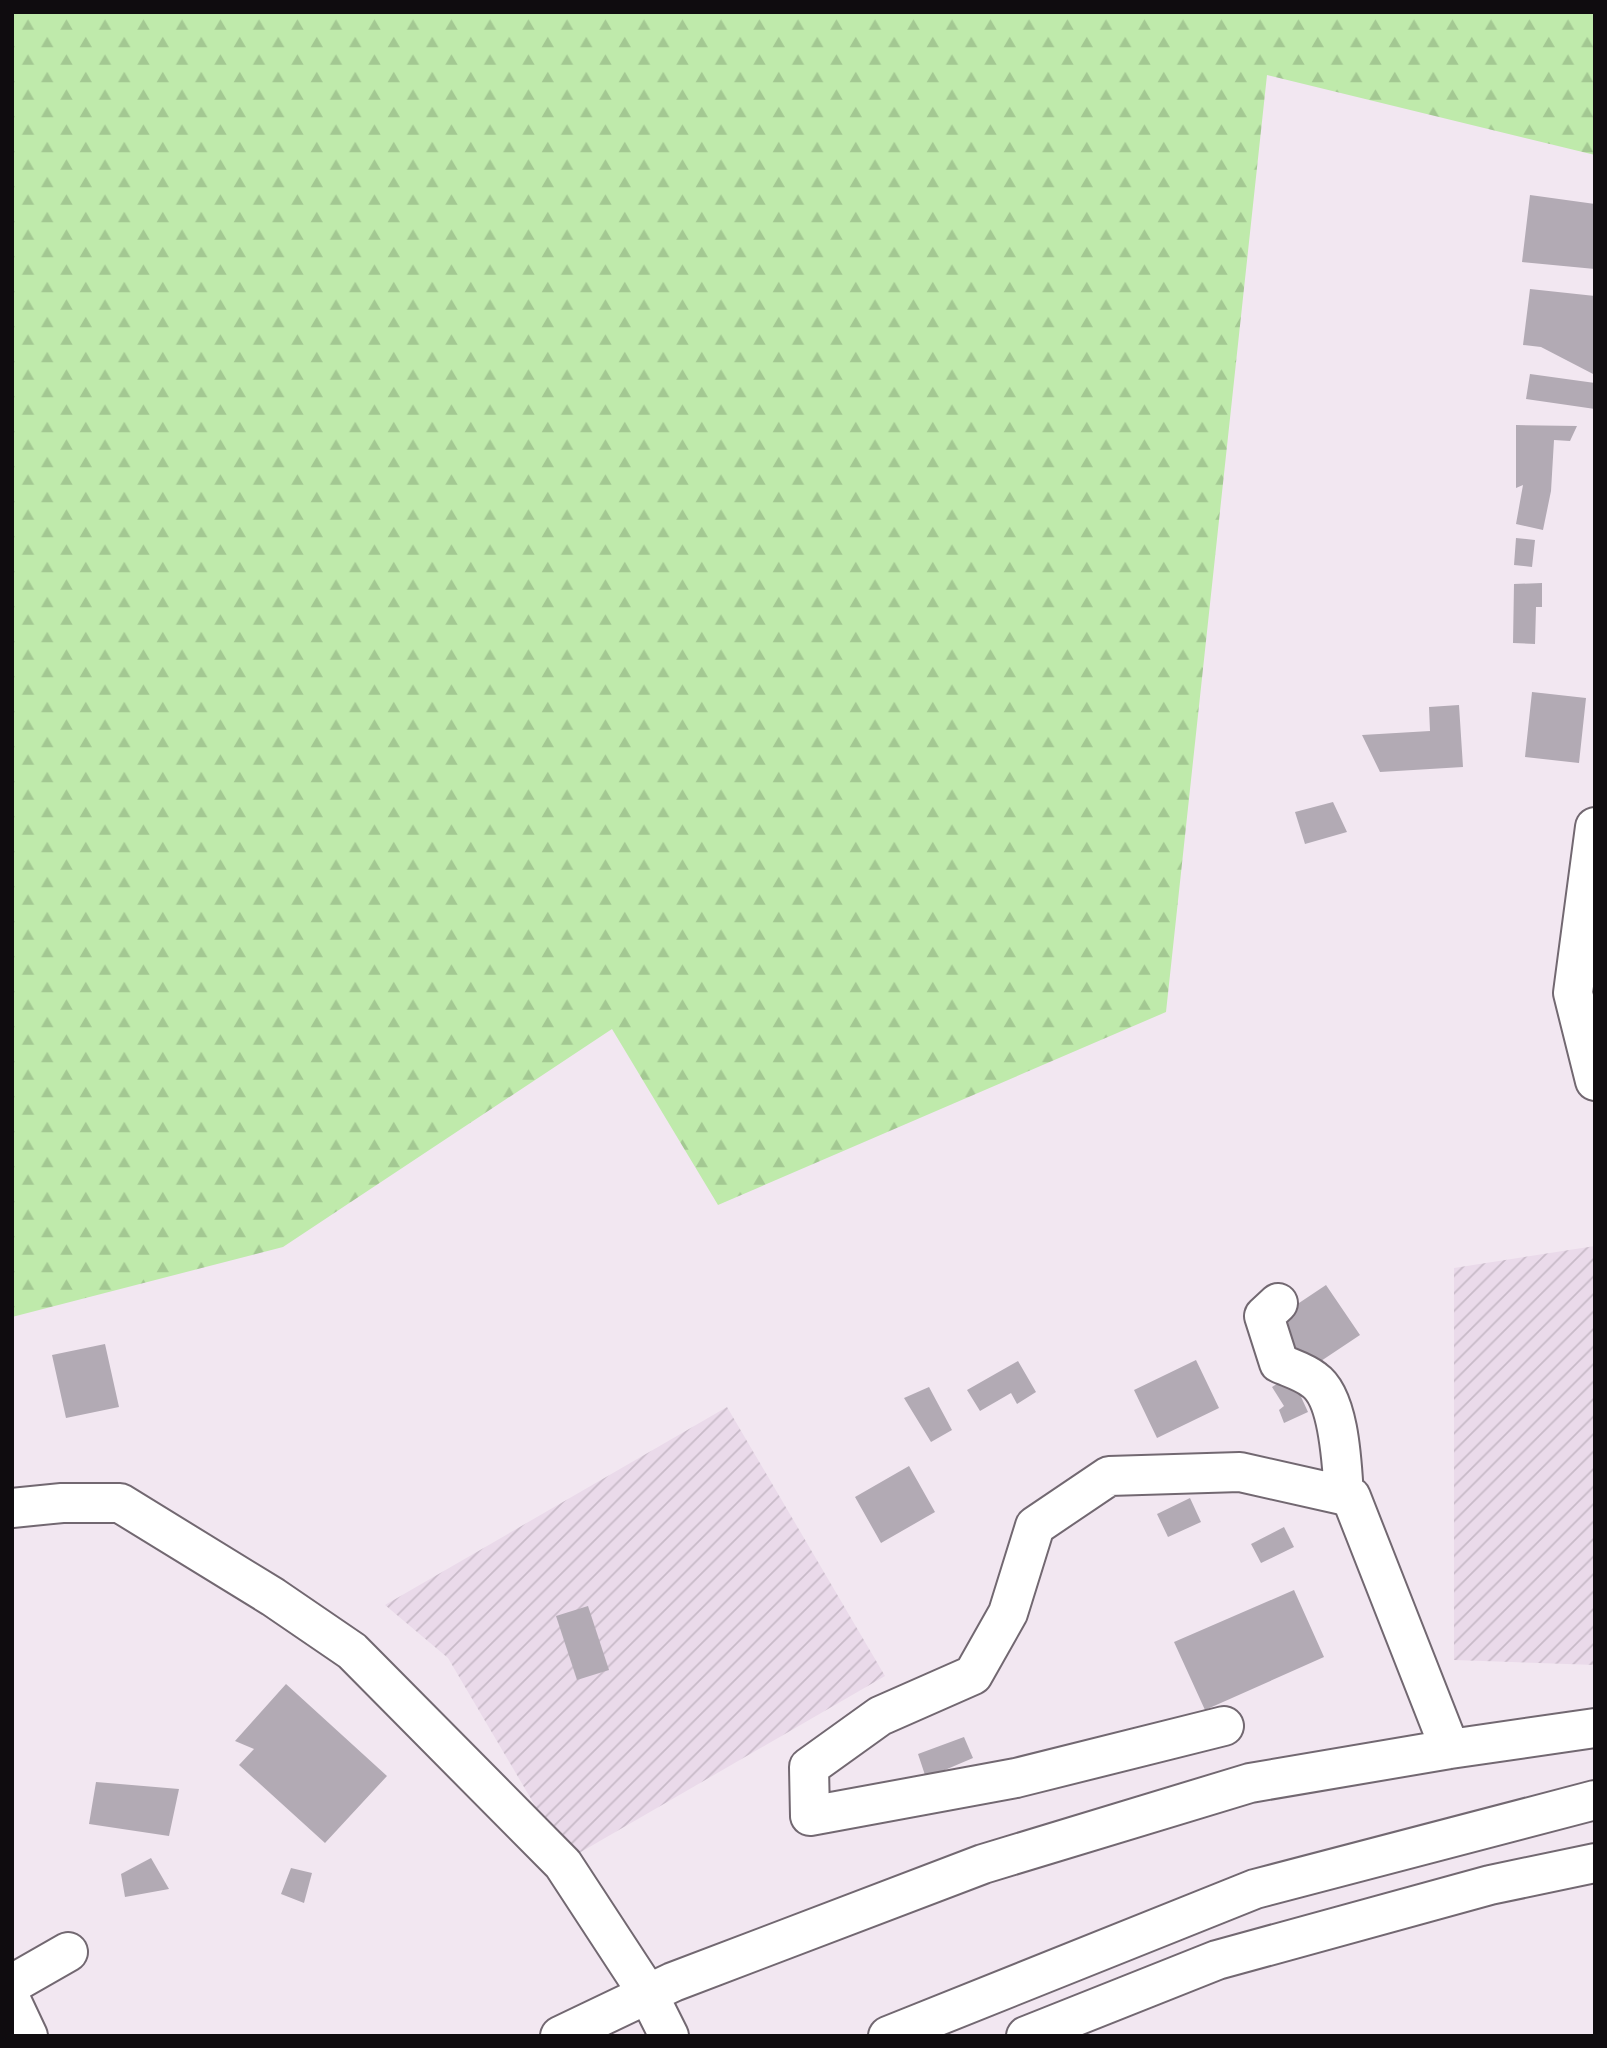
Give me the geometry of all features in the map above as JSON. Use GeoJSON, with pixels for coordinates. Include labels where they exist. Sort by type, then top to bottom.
{"type":"FeatureCollection","features":[{"type":"Feature","properties":{"kind":"main road"},"geometry":{"type":"LineString","coordinates":[[1595,827],[1573,993],[1595,1081]]}},
{"type":"Feature","properties":{"kind":"main road"},"geometry":{"type":"LineString","coordinates":[[1278,1303],[1264,1316],[1279,1363],[1315,1380],[1327,1394],[1341,1446],[1344,1496]]}},
{"type":"Feature","properties":{"kind":"main road"},"geometry":{"type":"LineString","coordinates":[[1224,1726],[1016,1778],[810,1816],[808,1767],[880,1716],[973,1675],[1008,1613],[1035,1526],[1109,1476],[1240,1472],[1352,1497],[1450,1749]]}},
{"type":"Feature","properties":{"kind":"main road"},"geometry":{"type":"LineString","coordinates":[[12,1508],[62,1503],[121,1503],[273,1597],[352,1651],[563,1864],[648,1994],[669,2036]]}},
{"type":"Feature","properties":{"kind":"main road"},"geometry":{"type":"LineString","coordinates":[[560,2036],[673,1982],[983,1864],[1250,1783],[1595,1728]]}},
{"type":"Feature","properties":{"kind":"main road"},"geometry":{"type":"LineString","coordinates":[[888,2036],[1255,1889],[1595,1800]]}},
{"type":"Feature","properties":{"kind":"main road"},"geometry":{"type":"LineString","coordinates":[[1026,2036],[1217,1960],[1490,1885],[1595,1863]]}},
{"type":"Feature","properties":{"kind":"main road"},"geometry":{"type":"LineString","coordinates":[[12,1984],[68,1952]]}},
{"type":"Feature","properties":{"kind":"main road"},"geometry":{"type":"LineString","coordinates":[[12,2002],[28,2036]]}},
{"type":"Feature","properties":{"kind":"shaded area"},"geometry":{"type":"Polygon","coordinates":[[[1595,1246],[1595,1665],[1454,1660],[1454,1268],[1595,1246]]]}},
{"type":"Feature","properties":{"kind":"shaded area"},"geometry":{"type":"Polygon","coordinates":[[[727,1407],[885,1676],[567,1860],[448,1658],[385,1605],[727,1407]]]}},
{"type":"Feature","properties":{"kind":"green space"},"geometry":{"type":"Polygon","coordinates":[[[12,12],[1595,12],[1595,155],[1267,75],[1166,1012],[718,1205],[612,1029],[283,1247],[12,1317],[12,12]]]}},
{"type":"Feature","properties":{"kind":"building"},"geometry":{"type":"Polygon","coordinates":[[[1530,195],[1595,204],[1595,269],[1522,262],[1530,195]]]}},
{"type":"Feature","properties":{"kind":"building"},"geometry":{"type":"Polygon","coordinates":[[[1530,289],[1595,296],[1595,375],[1541,347],[1523,345],[1530,289]]]}},
{"type":"Feature","properties":{"kind":"building"},"geometry":{"type":"Polygon","coordinates":[[[1530,374],[1595,383],[1595,409],[1526,399],[1530,374]]]}},
{"type":"Feature","properties":{"kind":"building"},"geometry":{"type":"Polygon","coordinates":[[[1516,425],[1577,426],[1570,441],[1554,440],[1551,491],[1543,530],[1516,524],[1523,485],[1516,488],[1516,425]]]}},
{"type":"Feature","properties":{"kind":"building"},"geometry":{"type":"Polygon","coordinates":[[[1516,538],[1535,540],[1532,567],[1514,565],[1516,538]]]}},
{"type":"Feature","properties":{"kind":"building"},"geometry":{"type":"Polygon","coordinates":[[[1542,583],[1542,607],[1536,607],[1535,644],[1513,643],[1514,584],[1542,583]]]}},
{"type":"Feature","properties":{"kind":"building"},"geometry":{"type":"Polygon","coordinates":[[[1532,692],[1586,698],[1579,763],[1525,757],[1532,692]]]}},
{"type":"Feature","properties":{"kind":"building"},"geometry":{"type":"Polygon","coordinates":[[[1459,705],[1463,767],[1380,772],[1362,735],[1430,731],[1429,707],[1459,705]]]}},
{"type":"Feature","properties":{"kind":"building"},"geometry":{"type":"Polygon","coordinates":[[[1333,802],[1347,832],[1305,844],[1295,812],[1333,802]]]}},
{"type":"Feature","properties":{"kind":"building"},"geometry":{"type":"Polygon","coordinates":[[[1326,1285],[1360,1335],[1309,1369],[1275,1319],[1326,1285]]]}},
{"type":"Feature","properties":{"kind":"building"},"geometry":{"type":"Polygon","coordinates":[[[105,1344],[119,1407],[66,1418],[52,1355],[105,1344]]]}},
{"type":"Feature","properties":{"kind":"building"},"geometry":{"type":"Polygon","coordinates":[[[1196,1360],[1219,1408],[1157,1438],[1134,1390],[1196,1360]]]}},
{"type":"Feature","properties":{"kind":"building"},"geometry":{"type":"Polygon","coordinates":[[[1018,1361],[1036,1392],[1017,1404],[1011,1393],[980,1411],[967,1390],[1018,1361]]]}},
{"type":"Feature","properties":{"kind":"building"},"geometry":{"type":"Polygon","coordinates":[[[1291,1375],[1308,1412],[1284,1423],[1279,1410],[1284,1406],[1272,1387],[1291,1375]]]}},
{"type":"Feature","properties":{"kind":"building"},"geometry":{"type":"Polygon","coordinates":[[[929,1387],[952,1430],[931,1442],[904,1398],[929,1387]]]}},
{"type":"Feature","properties":{"kind":"building"},"geometry":{"type":"Polygon","coordinates":[[[909,1466],[935,1512],[881,1543],[855,1497],[909,1466]]]}},
{"type":"Feature","properties":{"kind":"building"},"geometry":{"type":"Polygon","coordinates":[[[1190,1498],[1201,1522],[1168,1537],[1157,1514],[1190,1498]]]}},
{"type":"Feature","properties":{"kind":"building"},"geometry":{"type":"Polygon","coordinates":[[[1284,1527],[1294,1547],[1261,1563],[1251,1544],[1284,1527]]]}},
{"type":"Feature","properties":{"kind":"building"},"geometry":{"type":"Polygon","coordinates":[[[1294,1590],[1324,1657],[1205,1710],[1174,1642],[1294,1590]]]}},
{"type":"Feature","properties":{"kind":"building"},"geometry":{"type":"Polygon","coordinates":[[[588,1606],[609,1670],[577,1680],[556,1616],[588,1606]]]}},
{"type":"Feature","properties":{"kind":"building"},"geometry":{"type":"Polygon","coordinates":[[[286,1684],[387,1776],[325,1843],[239,1765],[254,1749],[235,1741],[286,1684]]]}},
{"type":"Feature","properties":{"kind":"building"},"geometry":{"type":"Polygon","coordinates":[[[964,1737],[973,1758],[926,1778],[918,1754],[964,1737]]]}},
{"type":"Feature","properties":{"kind":"building"},"geometry":{"type":"Polygon","coordinates":[[[96,1782],[179,1789],[169,1836],[89,1824],[96,1782]]]}},
{"type":"Feature","properties":{"kind":"building"},"geometry":{"type":"Polygon","coordinates":[[[151,1858],[169,1889],[125,1897],[121,1874],[151,1858]]]}},
{"type":"Feature","properties":{"kind":"building"},"geometry":{"type":"Polygon","coordinates":[[[291,1868],[312,1873],[304,1903],[281,1894],[291,1868]]]}}]}
